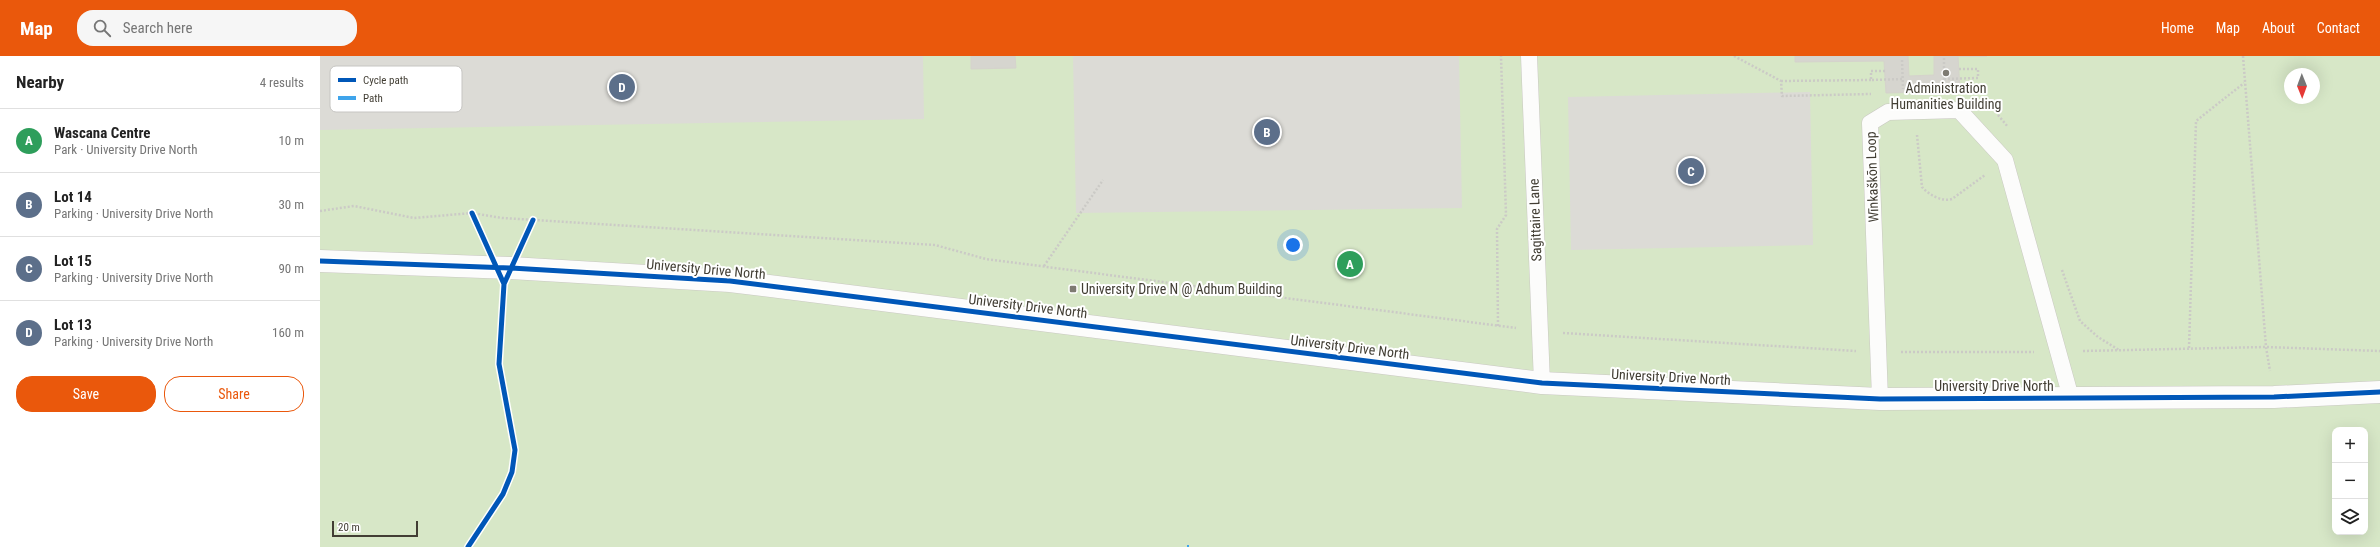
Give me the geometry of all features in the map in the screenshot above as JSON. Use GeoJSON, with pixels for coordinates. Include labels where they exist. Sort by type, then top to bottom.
{"type":"FeatureCollection","features":[{"type":"Feature","properties":{"kind":"street","name":"University Drive North"},"geometry":{"type":"LineString","coordinates":[[320,261],[511,268],[730,281],[1542,383],[1880,399],[2274,397],[2380,392]]}},
{"type":"Feature","properties":{"kind":"lane","name":"Sagittaire Lane"},"geometry":{"type":"LineString","coordinates":[[1530,56],[1542,383]]}},
{"type":"Feature","properties":{"kind":"lane","name":"Wīnkaškōn Loop"},"geometry":{"type":"LineString","coordinates":[[1880,399],[1870,123],[1888,112],[1959,110],[2005,160],[2071,398]]}},
{"type":"Feature","properties":{"kind":"path"},"geometry":{"type":"LineString","coordinates":[[1498,326],[1497,230],[1506,215],[1501,56]]}},
{"type":"Feature","properties":{"kind":"path"},"geometry":{"type":"LineString","coordinates":[[1734,56],[1781,81],[1902,79]]}},
{"type":"Feature","properties":{"kind":"path"},"geometry":{"type":"LineString","coordinates":[[2243,56],[2266,347],[2274,397]]}},
{"type":"Feature","properties":{"kind":"path"},"geometry":{"type":"LineString","coordinates":[[1944,58],[1945,93]]}},
{"type":"Feature","properties":{"kind":"path"},"geometry":{"type":"LineString","coordinates":[[1902,60],[1903,94]]}},
{"type":"Feature","properties":{"kind":"path"},"geometry":{"type":"LineString","coordinates":[[1944,79],[1978,78],[1978,69],[1959,70]]}},
{"type":"Feature","properties":{"kind":"path"},"geometry":{"type":"LineString","coordinates":[[1871,80],[1870,71],[1885,71]]}},
{"type":"Feature","properties":{"kind":"path"},"geometry":{"type":"LineString","coordinates":[[1781,81],[1782,96],[1872,94]]}},
{"type":"Feature","properties":{"kind":"path"},"geometry":{"type":"LineString","coordinates":[[2189,348],[2196,121],[2244,83]]}},
{"type":"Feature","properties":{"kind":"path"},"geometry":{"type":"LineString","coordinates":[[1993,110],[2007,124],[2010,131]]}},
{"type":"Feature","properties":{"kind":"path"},"geometry":{"type":"LineString","coordinates":[[1914,111],[1922,187],[1927,193],[1946,201],[1952,199],[2005,160]]}},
{"type":"Feature","properties":{"kind":"path"},"geometry":{"type":"LineString","coordinates":[[1044,266],[1103,180]]}},
{"type":"Feature","properties":{"kind":"path"},"geometry":{"type":"LineString","coordinates":[[320,212],[354,206],[414,218],[472,213],[502,218],[935,245],[986,259],[1540,331],[1878,352],[2058,351],[2266,347],[2380,351]]}},
{"type":"Feature","properties":{"kind":"path"},"geometry":{"type":"LineString","coordinates":[[2059,262],[2080,321],[2098,337],[2119,350]]}},
{"type":"Feature","properties":{"kind":"green space"},"geometry":{"type":"Polygon","coordinates":[[[320,56],[2380,56],[2380,547],[320,547],[320,56]]]}},
{"type":"Feature","properties":{"kind":"shaded area"},"geometry":{"type":"Polygon","coordinates":[[[320,56],[923,56],[924,119],[320,130],[320,56]]]}},
{"type":"Feature","properties":{"kind":"shaded area"},"geometry":{"type":"Polygon","coordinates":[[[1073,56],[1459,56],[1462,208],[1076,213],[1073,56]]]}},
{"type":"Feature","properties":{"kind":"shaded area"},"geometry":{"type":"Polygon","coordinates":[[[1810,92],[1813,245],[1571,250],[1568,97],[1810,92]]]}},
{"type":"Feature","properties":{"kind":"building"},"geometry":{"type":"Polygon","coordinates":[[[971,56],[1015,56],[1016,68],[971,69],[971,56]]]}},
{"type":"Feature","properties":{"kind":"building","name":"Administration Humanities Building"},"geometry":{"type":"Polygon","coordinates":[[[1795,56],[1908,56],[1909,76],[1934,75],[1934,56],[1958,56],[1960,91],[1886,93],[1884,61],[1795,62],[1795,56]]]}},
{"type":"Feature","properties":{"kind":"cycle path"},"geometry":{"type":"LineString","coordinates":[[472,213],[504,284]]}},
{"type":"Feature","properties":{"kind":"cycle path"},"geometry":{"type":"LineString","coordinates":[[468,547],[503,494],[512,472],[515,450],[499,364],[504,284],[533,220]]}},
{"type":"Feature","properties":{"kind":"cycle path"},"geometry":{"type":"LineString","coordinates":[[320,261],[511,268],[730,281],[1542,383],[1880,399],[2274,397],[2380,392]]}},
{"type":"Feature","properties":{"kind":"place","name":"Administration Humanities Building"},"geometry":{"type":"Point","coordinates":[1946,73]}},
{"type":"Feature","properties":{"kind":"place","name":"Lot 13"},"geometry":{"type":"Point","coordinates":[622,87]}},
{"type":"Feature","properties":{"kind":"place","name":"Lot 14"},"geometry":{"type":"Point","coordinates":[1267,132]}},
{"type":"Feature","properties":{"kind":"place","name":"Lot 15"},"geometry":{"type":"Point","coordinates":[1691,171]}},
{"type":"Feature","properties":{"kind":"place","name":"Wascana Centre"},"geometry":{"type":"Point","coordinates":[1350,264]}},
{"type":"Feature","properties":{"kind":"place","name":"University Drive N @ Adhum Building"},"geometry":{"type":"Point","coordinates":[1073,289]}}]}
